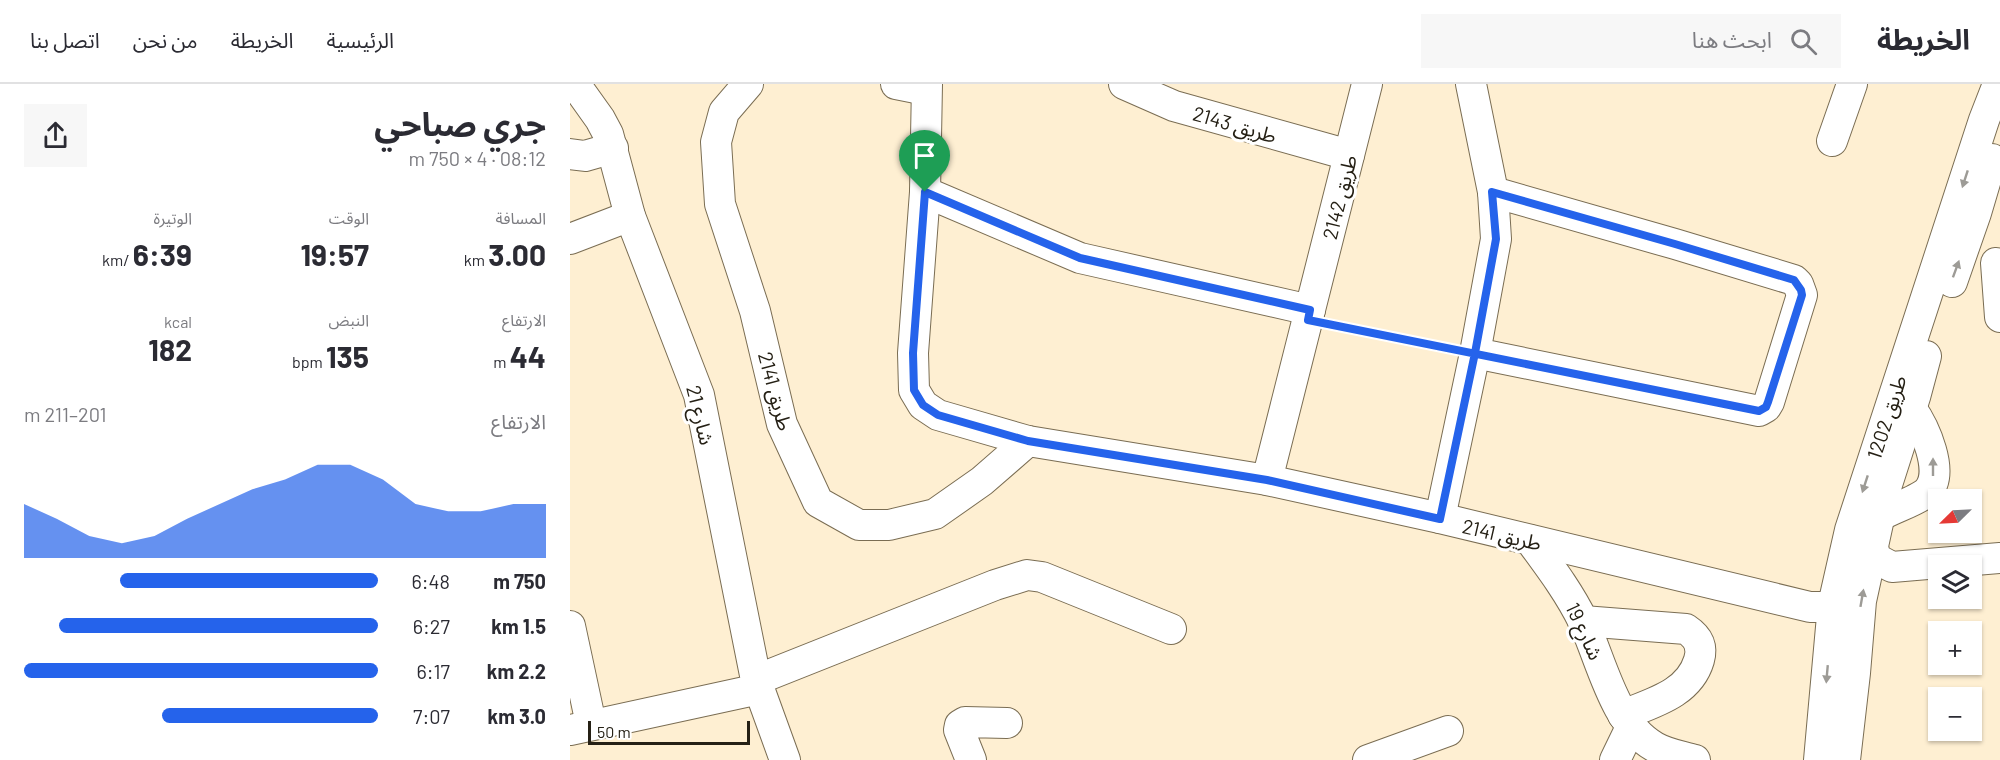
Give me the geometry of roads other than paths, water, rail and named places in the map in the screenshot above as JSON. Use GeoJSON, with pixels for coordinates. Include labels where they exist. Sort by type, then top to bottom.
{"type":"FeatureCollection","features":[{"type":"Feature","properties":{"kind":"street","name":"شارع 21"},"geometry":{"type":"LineString","coordinates":[[575,84],[600,119],[613,148],[630,216],[699,395],[758,685],[785,760]]}},
{"type":"Feature","properties":{"kind":"street","name":"طريق 2141"},"geometry":{"type":"LineString","coordinates":[[748,84],[724,112],[716,142],[720,204],[755,310],[782,424],[818,502],[859,525],[889,525],[935,514],[982,481],[1028,441]]}},
{"type":"Feature","properties":{"kind":"street","name":"طريق 2141"},"geometry":{"type":"LineString","coordinates":[[896,84],[926,87],[925,192],[913,353],[914,390],[923,405],[938,415],[1028,441],[1267,480],[1810,607],[1826,607],[1833,604]]}},
{"type":"Feature","properties":{"kind":"street","name":"طريق 2143"},"geometry":{"type":"LineString","coordinates":[[1124,84],[1179,95],[1349,155]]}},
{"type":"Feature","properties":{"kind":"street","name":"طريق 2142"},"geometry":{"type":"LineString","coordinates":[[1267,480],[1367,84]]}},
{"type":"Feature","properties":{"kind":"street"},"geometry":{"type":"LineString","coordinates":[[1440,519],[1496,239],[1492,192],[1471,84]]}},
{"type":"Feature","properties":{"kind":"street"},"geometry":{"type":"LineString","coordinates":[[1832,141],[1852,84]]}},
{"type":"Feature","properties":{"kind":"street","name":"طريق 1202"},"geometry":{"type":"LineString","coordinates":[[1819,760],[1833,604],[1850,530],[1998,84]]}},
{"type":"Feature","properties":{"kind":"street"},"geometry":{"type":"LineString","coordinates":[[570,154],[585,156],[613,148]]}},
{"type":"Feature","properties":{"kind":"street","name":"طريق 1202"},"geometry":{"type":"LineString","coordinates":[[1845,760],[1856,673],[1861,601],[1885,490],[1926,357],[1998,148]]}},
{"type":"Feature","properties":{"kind":"street"},"geometry":{"type":"LineString","coordinates":[[925,192],[1080,258],[1309,315]]}},
{"type":"Feature","properties":{"kind":"street"},"geometry":{"type":"LineString","coordinates":[[1475,353],[1759,411],[1766,407],[1768,402],[1802,295],[1794,280],[1492,192]]}},
{"type":"Feature","properties":{"kind":"street"},"geometry":{"type":"LineString","coordinates":[[570,239],[630,216]]}},
{"type":"Feature","properties":{"kind":"street"},"geometry":{"type":"LineString","coordinates":[[1996,263],[2000,317]]}},
{"type":"Feature","properties":{"kind":"street"},"geometry":{"type":"LineString","coordinates":[[1880,516],[1921,496],[1928,491],[1932,483],[1932,456],[1928,439],[1922,422],[1911,408]]}},
{"type":"Feature","properties":{"kind":"street","name":"شارع 19"},"geometry":{"type":"LineString","coordinates":[[1530,540],[1571,598],[1627,721],[1655,747],[1695,760]]}},
{"type":"Feature","properties":{"kind":"street"},"geometry":{"type":"LineString","coordinates":[[1873,549],[1881,563],[1892,567],[2000,558]]}},
{"type":"Feature","properties":{"kind":"street"},"geometry":{"type":"LineString","coordinates":[[570,626],[581,727],[758,685],[995,585],[1027,575],[1042,577],[1171,629]]}},
{"type":"Feature","properties":{"kind":"street"},"geometry":{"type":"LineString","coordinates":[[1582,621],[1686,629],[1699,641],[1702,650],[1697,666],[1688,681],[1675,692],[1627,721],[1615,760]]}},
{"type":"Feature","properties":{"kind":"street"},"geometry":{"type":"LineString","coordinates":[[971,760],[959,730],[960,725],[966,722],[1007,723]]}},
{"type":"Feature","properties":{"kind":"street"},"geometry":{"type":"LineString","coordinates":[[1368,760],[1448,732]]}}]}
